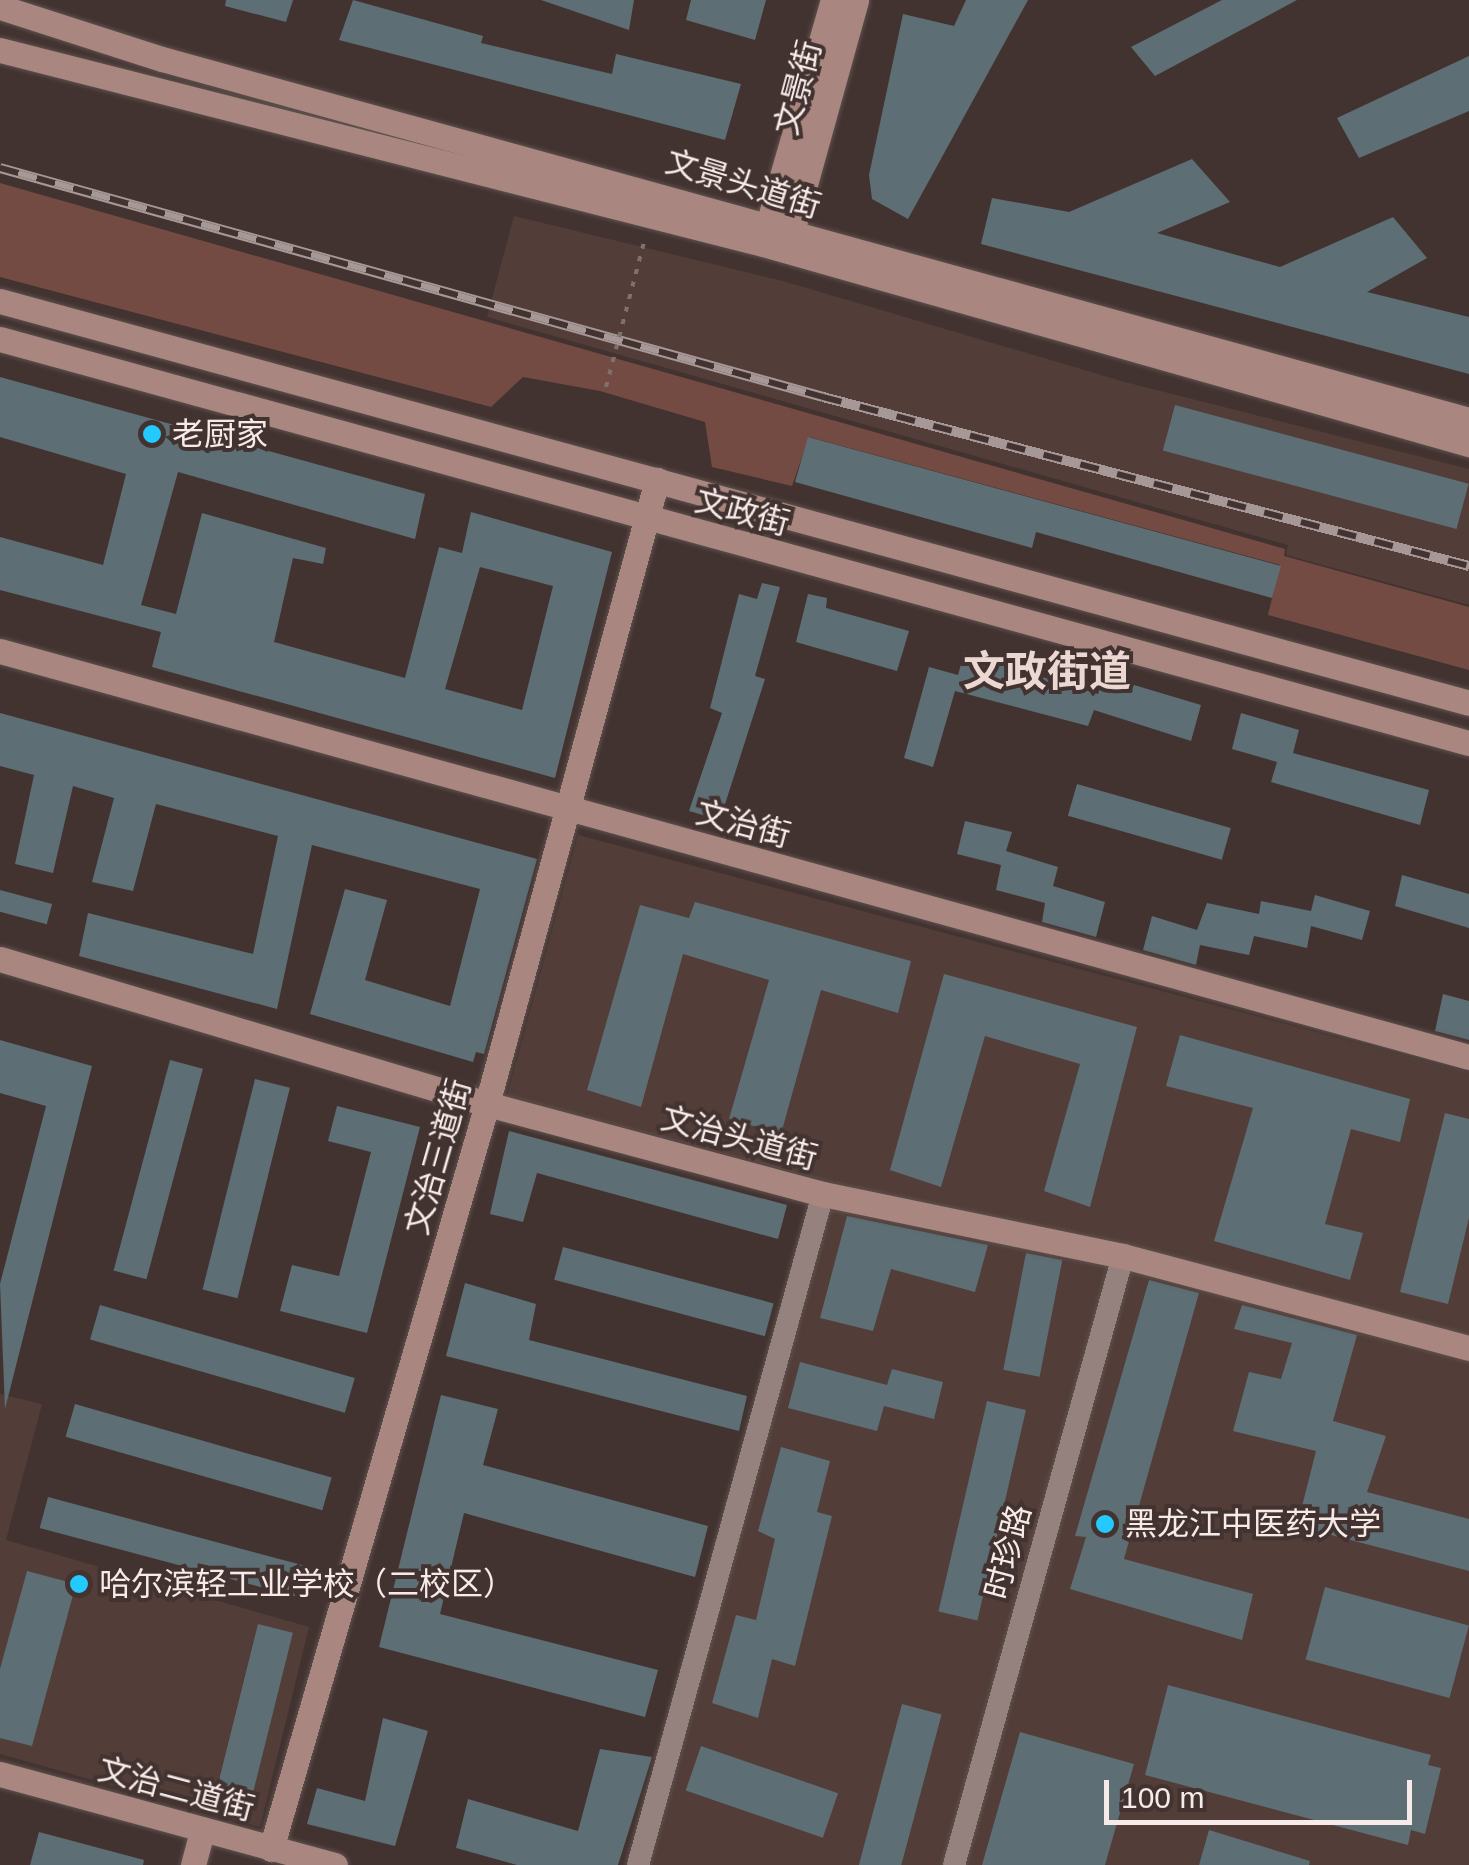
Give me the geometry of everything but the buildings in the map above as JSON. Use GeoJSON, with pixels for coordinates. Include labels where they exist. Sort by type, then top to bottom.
{"type":"FeatureCollection","features":[{"type":"Feature","properties":{"kind":"main road","name":"文景街"},"geometry":{"type":"LineString","coordinates":[[778,237],[833,0]]}},
{"type":"Feature","properties":{"kind":"main road","name":"文景街"},"geometry":{"type":"LineString","coordinates":[[778,237],[856,0]]}},
{"type":"Feature","properties":{"kind":"main road","name":"文景头道街"},"geometry":{"type":"LineString","coordinates":[[0,6],[162,59],[778,237],[1469,444]]}},
{"type":"Feature","properties":{"kind":"main road","name":"文景头道街"},"geometry":{"type":"LineString","coordinates":[[0,50],[778,237],[1469,420]]}},
{"type":"Feature","properties":{"kind":"main road","name":"文政街"},"geometry":{"type":"LineString","coordinates":[[0,301],[1469,704]]}},
{"type":"Feature","properties":{"kind":"main road","name":"文政街"},"geometry":{"type":"LineString","coordinates":[[0,339],[646,520],[1469,743]]}},
{"type":"Feature","properties":{"kind":"main road","name":"文治三道街"},"geometry":{"type":"LineString","coordinates":[[271,1849],[487,1104],[656,480]]}},
{"type":"Feature","properties":{"kind":"main road","name":"文治街"},"geometry":{"type":"LineString","coordinates":[[0,651],[1469,1057]]}},
{"type":"Feature","properties":{"kind":"main road","name":"文治头道街"},"geometry":{"type":"LineString","coordinates":[[0,959],[487,1104],[824,1194],[1123,1256],[1469,1348]]}},
{"type":"Feature","properties":{"kind":"main road","name":"文治二道街"},"geometry":{"type":"LineString","coordinates":[[0,1774],[334,1865]]}},
{"type":"Feature","properties":{"kind":"main road"},"geometry":{"type":"LineString","coordinates":[[193,1865],[202,1832]]}},
{"type":"Feature","properties":{"kind":"street"},"geometry":{"type":"LineString","coordinates":[[638,1865],[824,1194]]}},
{"type":"Feature","properties":{"kind":"street","name":"时珍路"},"geometry":{"type":"LineString","coordinates":[[954,1865],[1123,1256]]}},
{"type":"Feature","properties":{"kind":"path"},"geometry":{"type":"LineString","coordinates":[[606,387],[645,238]]}},
{"type":"Feature","properties":{"kind":"shaded area"},"geometry":{"type":"Polygon","coordinates":[[[0,183],[1285,549],[1284,556],[1469,607],[1469,670],[1268,615],[1280,565],[809,437],[792,486],[712,467],[705,422],[600,391],[523,377],[491,407],[0,277],[0,183]]]}},
{"type":"Feature","properties":{"kind":"shaded area"},"geometry":{"type":"Polygon","coordinates":[[[514,216],[783,281],[1125,382],[1469,469],[1469,605],[1286,555],[1288,545],[487,317],[514,216]]]}},
{"type":"Feature","properties":{"kind":"shaded area","name":"黑龙江中医药大学"},"geometry":{"type":"Polygon","coordinates":[[[578,835],[1469,1073],[1469,1865],[648,1865],[836,1184],[507,1096],[578,835]]]}},
{"type":"Feature","properties":{"kind":"shaded area","name":"哈尔滨轻工业学校（二校区）"},"geometry":{"type":"Polygon","coordinates":[[[0,1394],[42,1404],[6,1540],[309,1627],[260,1827],[0,1754],[0,1394]]]}},
{"type":"Feature","properties":{"kind":"railway"},"geometry":{"type":"LineString","coordinates":[[0,168],[823,397],[1469,566]]}},
{"type":"Feature","properties":{"kind":"place","name":"老厨家"},"geometry":{"type":"Point","coordinates":[152,434]}},
{"type":"Feature","properties":{"kind":"place","name":"黑龙江中医药大学"},"geometry":{"type":"Point","coordinates":[1105,1524]}},
{"type":"Feature","properties":{"kind":"place","name":"哈尔滨轻工业学校（二校区）"},"geometry":{"type":"Point","coordinates":[79,1584]}},
{"type":"Feature","properties":{"kind":"district","name":"文政街道"},"geometry":{"type":"Point","coordinates":[1047,672]}}]}
